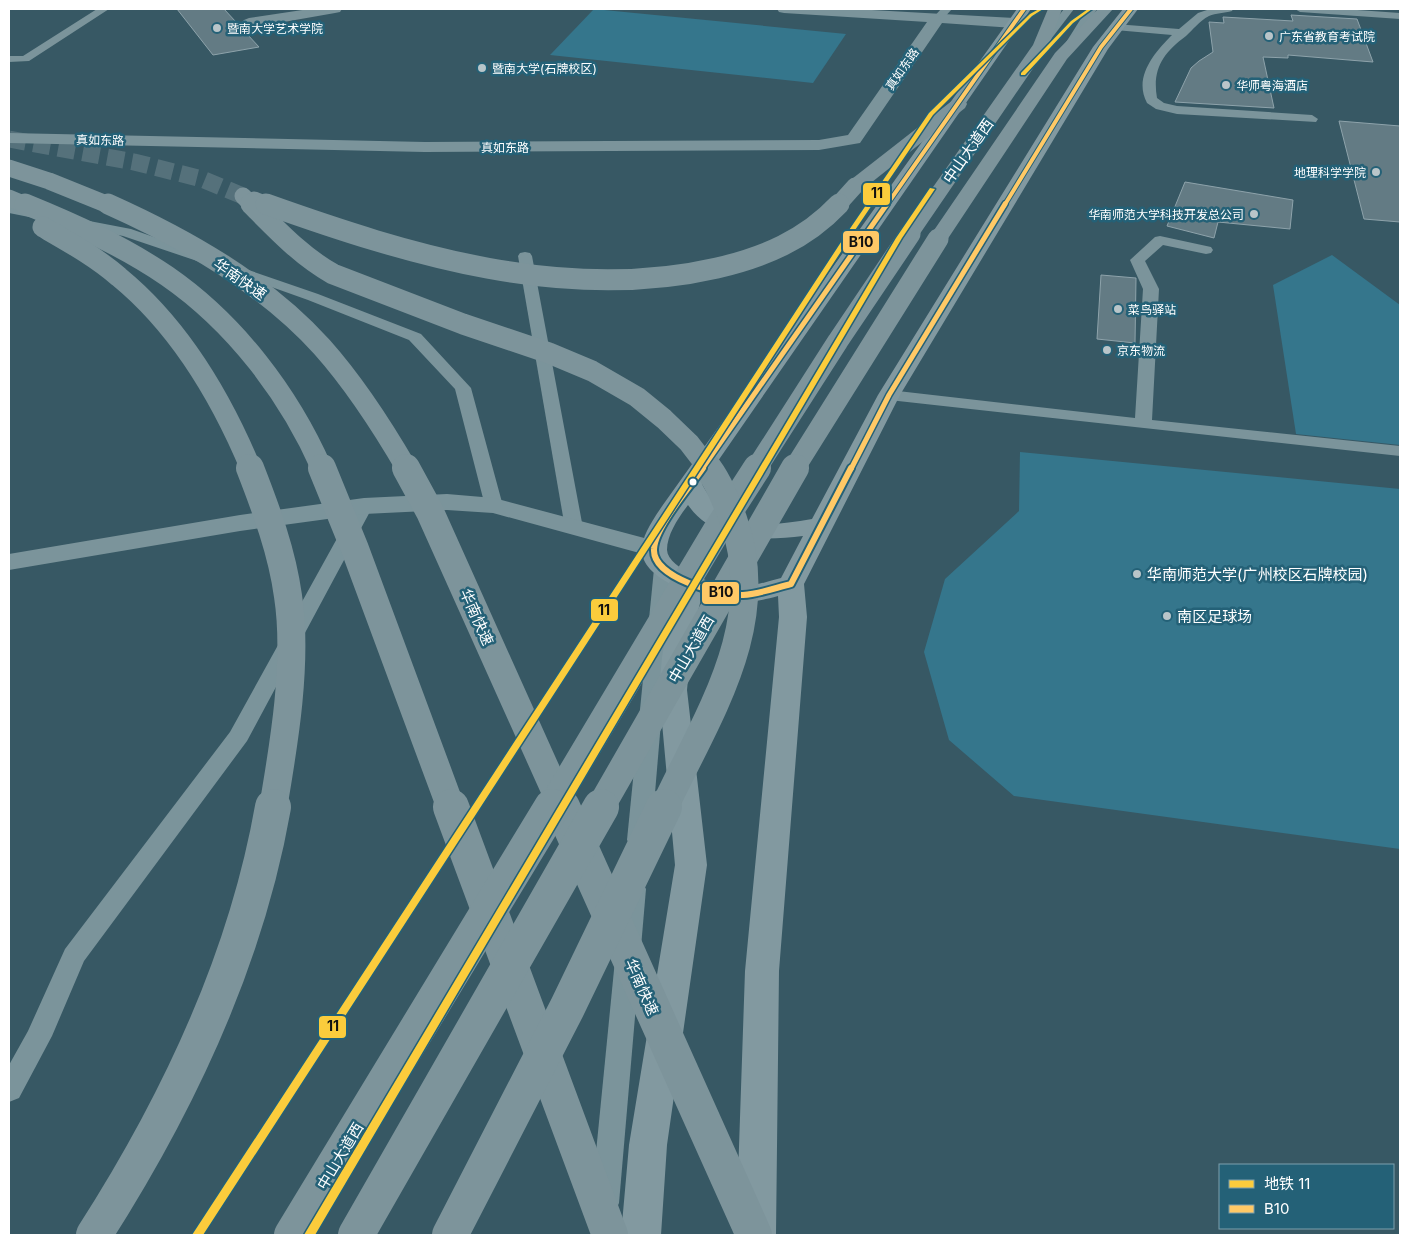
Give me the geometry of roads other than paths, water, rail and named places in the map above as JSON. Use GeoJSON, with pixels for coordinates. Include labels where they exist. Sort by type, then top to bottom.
{"type":"FeatureCollection","features":[{"type":"Feature","properties":{"kind":"highway","name":"中山大道西"},"geometry":{"type":"LineString","coordinates":[[356,1235],[800,459],[924,237],[1041,45],[1055,9]]}},
{"type":"Feature","properties":{"kind":"highway","name":"中山大道西"},"geometry":{"type":"LineString","coordinates":[[292,1235],[624,688],[716,530],[832,348],[924,237],[1071,44],[1111,18]]}},
{"type":"Feature","properties":{"kind":"highway"},"geometry":{"type":"LineString","coordinates":[[450,1235],[634,874],[731,667],[745,606],[745,575],[740,542],[735,519],[712,473],[690,442],[651,407],[606,378],[573,363],[457,322],[328,272],[306,257],[243,196],[332,229],[421,253],[534,275],[618,281],[648,280],[728,266],[775,249],[812,229],[827,217],[855,186],[959,104]]}},
{"type":"Feature","properties":{"kind":"highway","name":"华南快速"},"geometry":{"type":"LineString","coordinates":[[9,168],[54,182],[102,201],[168,234],[246,281],[286,313],[322,347],[354,387],[395,448],[430,512],[755,1235]]}},
{"type":"Feature","properties":{"kind":"highway"},"geometry":{"type":"LineString","coordinates":[[9,198],[94,234],[137,258],[183,289],[212,312],[263,371],[305,434],[324,472],[355,549],[610,1235]]}},
{"type":"Feature","properties":{"kind":"highway"},"geometry":{"type":"LineString","coordinates":[[9,209],[66,240],[121,278],[164,321],[183,344],[215,392],[246,456],[274,530],[288,597],[290,642],[288,719],[264,853],[242,938],[193,1056],[152,1135],[94,1235]]}},
{"type":"Feature","properties":{"kind":"main road"},"geometry":{"type":"LineString","coordinates":[[755,1235],[762,971],[793,617],[791,584],[888,395],[1111,18],[1131,9]]}},
{"type":"Feature","properties":{"kind":"main road"},"geometry":{"type":"LineString","coordinates":[[791,584],[750,594],[734,595],[693,584],[659,559],[658,536],[690,484],[959,104],[1019,16]]}},
{"type":"Feature","properties":{"kind":"main road"},"geometry":{"type":"LineString","coordinates":[[690,484],[696,500],[706,513],[735,528],[748,531],[770,531],[794,530],[822,525]]}},
{"type":"Feature","properties":{"kind":"main road"},"geometry":{"type":"LineString","coordinates":[[641,1235],[648,1145],[690,865],[673,690],[676,657],[684,611],[693,584]]}},
{"type":"Feature","properties":{"kind":"street"},"geometry":{"type":"LineString","coordinates":[[249,22],[325,9]]}},
{"type":"Feature","properties":{"kind":"street"},"geometry":{"type":"LineString","coordinates":[[784,9],[1019,16]]}},
{"type":"Feature","properties":{"kind":"street","name":"真如东路"},"geometry":{"type":"LineString","coordinates":[[9,138],[425,147],[819,145],[854,139],[942,14]]}},
{"type":"Feature","properties":{"kind":"street"},"geometry":{"type":"LineString","coordinates":[[9,562],[240,523],[364,506],[447,502],[494,506],[574,528],[659,559]]}},
{"type":"Feature","properties":{"kind":"lane"},"geometry":{"type":"LineString","coordinates":[[9,59],[25,59],[104,9]]}},
{"type":"Feature","properties":{"kind":"lane"},"geometry":{"type":"LineString","coordinates":[[1041,45],[1069,9]]}},
{"type":"Feature","properties":{"kind":"lane"},"geometry":{"type":"LineString","coordinates":[[1071,44],[1092,9]]}},
{"type":"Feature","properties":{"kind":"lane"},"geometry":{"type":"LineString","coordinates":[[1228,9],[1215,10],[1199,17],[1163,51],[1153,65],[1148,84],[1151,100],[1160,106],[1177,110],[1312,120]]}},
{"type":"Feature","properties":{"kind":"lane"},"geometry":{"type":"LineString","coordinates":[[1300,9],[1400,16]]}},
{"type":"Feature","properties":{"kind":"lane"},"geometry":{"type":"LineString","coordinates":[[1111,18],[1183,33]]}},
{"type":"Feature","properties":{"kind":"lane"},"geometry":{"type":"LineString","coordinates":[[9,209],[126,232],[313,297],[415,337],[462,388],[494,506]]}},
{"type":"Feature","properties":{"kind":"lane"},"geometry":{"type":"LineString","coordinates":[[1143,424],[1151,289],[1137,260],[1160,240],[1206,250]]}},
{"type":"Feature","properties":{"kind":"lane"},"geometry":{"type":"LineString","coordinates":[[525,256],[574,528]]}},
{"type":"Feature","properties":{"kind":"lane"},"geometry":{"type":"LineString","coordinates":[[888,395],[1400,451]]}},
{"type":"Feature","properties":{"kind":"lane"},"geometry":{"type":"LineString","coordinates":[[9,1090],[39,1036],[74,956],[239,736],[364,506]]}},
{"type":"Feature","properties":{"kind":"lane"},"geometry":{"type":"LineString","coordinates":[[602,1235],[659,559]]}},
{"type":"Feature","properties":{"kind":"tunnel"},"geometry":{"type":"LineString","coordinates":[[9,139],[134,162],[202,179],[243,196]]}},
{"type":"Feature","properties":{"kind":"metro line","name":"11"},"geometry":{"type":"LineString","coordinates":[[197,1235],[850,233],[931,114],[1031,15],[1041,9]]}},
{"type":"Feature","properties":{"kind":"metro line","name":"11"},"geometry":{"type":"LineString","coordinates":[[1023,74],[1072,22],[1090,9]]}},
{"type":"Feature","properties":{"kind":"metro line","name":"11"},"geometry":{"type":"LineString","coordinates":[[309,1235],[899,238],[932,189]]}},
{"type":"Feature","properties":{"kind":"place","name":"暨南大学艺术学院"},"geometry":{"type":"Point","coordinates":[217,28]}},
{"type":"Feature","properties":{"kind":"place","name":"广东省教育考试院"},"geometry":{"type":"Point","coordinates":[1269,36]}},
{"type":"Feature","properties":{"kind":"place","name":"暨南大学(石牌校区)"},"geometry":{"type":"Point","coordinates":[482,68]}},
{"type":"Feature","properties":{"kind":"place","name":"华师粤海酒店"},"geometry":{"type":"Point","coordinates":[1226,85]}},
{"type":"Feature","properties":{"kind":"place","name":"地理科学学院"},"geometry":{"type":"Point","coordinates":[1376,172]}},
{"type":"Feature","properties":{"kind":"place","name":"华南师范大学科技开发总公司"},"geometry":{"type":"Point","coordinates":[1254,214]}},
{"type":"Feature","properties":{"kind":"place","name":"菜鸟驿站"},"geometry":{"type":"Point","coordinates":[1118,309]}},
{"type":"Feature","properties":{"kind":"place","name":"京东物流"},"geometry":{"type":"Point","coordinates":[1107,350]}},
{"type":"Feature","properties":{"kind":"place","name":"华南师范大学(广州校区石牌校园)"},"geometry":{"type":"Point","coordinates":[1137,574]}},
{"type":"Feature","properties":{"kind":"place","name":"南区足球场"},"geometry":{"type":"Point","coordinates":[1167,616]}}]}
